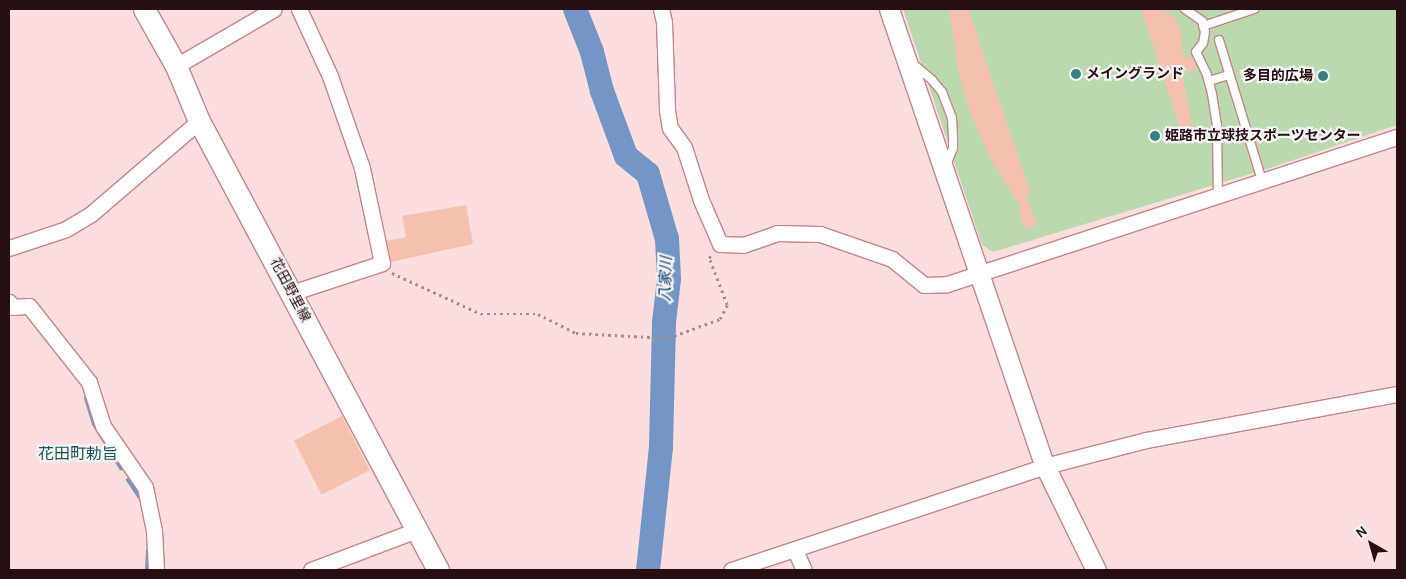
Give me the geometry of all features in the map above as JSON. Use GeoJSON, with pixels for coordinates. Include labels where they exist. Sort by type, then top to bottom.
{"type":"FeatureCollection","features":[{"type":"Feature","properties":{"kind":"main road","name":"花田野里線"},"geometry":{"type":"LineString","coordinates":[[144,9],[176,66],[199,121],[438,570]]}},
{"type":"Feature","properties":{"kind":"street"},"geometry":{"type":"LineString","coordinates":[[176,66],[274,9]]}},
{"type":"Feature","properties":{"kind":"street"},"geometry":{"type":"LineString","coordinates":[[291,293],[382,263],[362,168],[330,76],[299,9]]}},
{"type":"Feature","properties":{"kind":"street"},"geometry":{"type":"LineString","coordinates":[[661,9],[664,22],[667,110],[670,128],[684,147],[701,200],[720,244],[744,245],[777,233],[820,234],[892,259],[924,285],[947,284],[978,272],[1397,137]]}},
{"type":"Feature","properties":{"kind":"street"},"geometry":{"type":"LineString","coordinates":[[889,9],[1045,466],[1096,570]]}},
{"type":"Feature","properties":{"kind":"street"},"geometry":{"type":"LineString","coordinates":[[9,248],[66,229],[91,214],[199,121]]}},
{"type":"Feature","properties":{"kind":"street"},"geometry":{"type":"LineString","coordinates":[[9,302],[13,307],[29,306],[89,382],[103,426],[145,487],[154,531],[156,570]]}},
{"type":"Feature","properties":{"kind":"street"},"geometry":{"type":"LineString","coordinates":[[731,570],[1045,466],[1146,440],[1397,394]]}},
{"type":"Feature","properties":{"kind":"street"},"geometry":{"type":"LineString","coordinates":[[311,570],[417,530]]}},
{"type":"Feature","properties":{"kind":"street"},"geometry":{"type":"LineString","coordinates":[[795,550],[804,570]]}},
{"type":"Feature","properties":{"kind":"lane"},"geometry":{"type":"LineString","coordinates":[[1185,9],[1198,17],[1205,32],[1203,43],[1196,52],[1209,81],[1217,126],[1218,195]]}},
{"type":"Feature","properties":{"kind":"lane"},"geometry":{"type":"LineString","coordinates":[[1203,26],[1254,9]]}},
{"type":"Feature","properties":{"kind":"lane"},"geometry":{"type":"LineString","coordinates":[[1219,40],[1262,181]]}},
{"type":"Feature","properties":{"kind":"lane"},"geometry":{"type":"LineString","coordinates":[[1209,81],[1230,75]]}},
{"type":"Feature","properties":{"kind":"path"},"geometry":{"type":"LineString","coordinates":[[382,263],[394,275],[481,314],[538,314],[576,333],[668,338],[720,318],[727,305],[709,258],[720,244]]}},
{"type":"Feature","properties":{"kind":"green space","name":"姫路市立球技スポーツセンター"},"geometry":{"type":"Polygon","coordinates":[[[903,9],[1397,9],[1397,125],[1270,168],[993,252],[982,245],[903,9]]]}},
{"type":"Feature","properties":{"kind":"building"},"geometry":{"type":"Polygon","coordinates":[[[949,9],[968,9],[1031,194],[1026,195],[1037,225],[1033,227],[1024,228],[1018,209],[1021,208],[993,163],[970,113],[959,74],[949,9]]]}},
{"type":"Feature","properties":{"kind":"building"},"geometry":{"type":"Polygon","coordinates":[[[1141,9],[1163,9],[1164,13],[1168,12],[1175,19],[1181,31],[1183,56],[1193,59],[1197,68],[1192,71],[1182,71],[1194,137],[1184,140],[1141,9]]]}},
{"type":"Feature","properties":{"kind":"building"},"geometry":{"type":"Polygon","coordinates":[[[466,205],[473,244],[391,262],[387,241],[406,237],[402,216],[466,205]]]}},
{"type":"Feature","properties":{"kind":"building"},"geometry":{"type":"Polygon","coordinates":[[[342,416],[370,470],[322,495],[294,441],[342,416]]]}},
{"type":"Feature","properties":{"kind":"waterway","name":"八家川"},"geometry":{"type":"LineString","coordinates":[[575,9],[592,52],[602,91],[626,156],[648,174],[667,239],[669,279],[664,323],[661,447],[648,570]]}},
{"type":"Feature","properties":{"kind":"waterway"},"geometry":{"type":"LineString","coordinates":[[86,398],[94,424],[121,468]]}},
{"type":"Feature","properties":{"kind":"waterway"},"geometry":{"type":"LineString","coordinates":[[128,480],[141,499]]}},
{"type":"Feature","properties":{"kind":"waterway"},"geometry":{"type":"LineString","coordinates":[[147,570],[148,550]]}},
{"type":"Feature","properties":{"kind":"place","name":"メイングランド"},"geometry":{"type":"Point","coordinates":[1076,74]}},
{"type":"Feature","properties":{"kind":"place","name":"多目的広場"},"geometry":{"type":"Point","coordinates":[1323,76]}},
{"type":"Feature","properties":{"kind":"place","name":"姫路市立球技スポーツセンター"},"geometry":{"type":"Point","coordinates":[1155,136]}},
{"type":"Feature","properties":{"kind":"district","name":"花田町勅旨"},"geometry":{"type":"Point","coordinates":[78,454]}}]}
